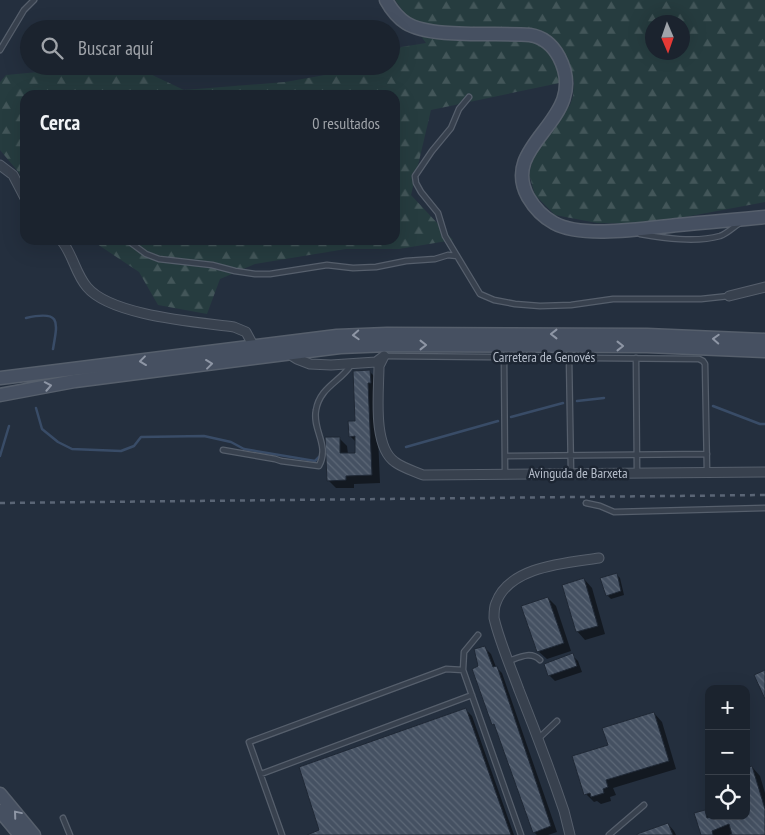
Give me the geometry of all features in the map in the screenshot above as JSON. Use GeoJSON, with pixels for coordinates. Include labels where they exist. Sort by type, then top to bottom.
{"type":"FeatureCollection","features":[{"type":"Feature","properties":{"kind":"main road"},"geometry":{"type":"LineString","coordinates":[[386,0],[398,17],[420,29],[446,32],[530,35],[541,37],[551,46],[561,62],[566,92],[560,109],[525,159],[522,176],[525,192],[538,211],[543,217],[556,225],[581,230],[621,231],[762,217]]}},
{"type":"Feature","properties":{"kind":"main road"},"geometry":{"type":"LineString","coordinates":[[0,378],[337,336],[387,334],[647,335],[765,340]]}},
{"type":"Feature","properties":{"kind":"main road"},"geometry":{"type":"LineString","coordinates":[[0,395],[75,381],[340,347],[386,351],[647,346],[765,351]]}},
{"type":"Feature","properties":{"kind":"main road"},"geometry":{"type":"LineString","coordinates":[[0,794],[34,835]]}},
{"type":"Feature","properties":{"kind":"main road"},"geometry":{"type":"LineString","coordinates":[[0,812],[20,835]]}},
{"type":"Feature","properties":{"kind":"street"},"geometry":{"type":"LineString","coordinates":[[1,168],[13,175],[20,188]]}},
{"type":"Feature","properties":{"kind":"street"},"geometry":{"type":"LineString","coordinates":[[65,245],[72,255],[87,288],[99,297],[144,314],[234,328],[246,332],[254,346]]}},
{"type":"Feature","properties":{"kind":"street"},"geometry":{"type":"LineString","coordinates":[[729,296],[765,287]]}},
{"type":"Feature","properties":{"kind":"street","name":"Carretera de Genovés"},"geometry":{"type":"LineString","coordinates":[[289,354],[296,359],[310,364],[352,363],[376,362],[386,351]]}},
{"type":"Feature","properties":{"kind":"street","name":"Avinguda de Barxeta"},"geometry":{"type":"LineString","coordinates":[[386,351],[379,366],[380,431],[383,447],[394,462],[423,474],[765,472]]}},
{"type":"Feature","properties":{"kind":"street"},"geometry":{"type":"LineString","coordinates":[[570,835],[564,811],[494,618],[496,602],[506,587],[524,574],[558,564],[599,558]]}},
{"type":"Feature","properties":{"kind":"lane"},"geometry":{"type":"LineString","coordinates":[[0,50],[24,10],[34,0]]}},
{"type":"Feature","properties":{"kind":"lane"},"geometry":{"type":"LineString","coordinates":[[469,97],[458,109],[451,128],[432,150],[415,176],[416,183],[421,192],[438,213],[445,236],[480,294],[494,300],[540,306],[564,306],[613,299],[729,296]]}},
{"type":"Feature","properties":{"kind":"lane"},"geometry":{"type":"LineString","coordinates":[[134,245],[146,254],[159,258],[212,265],[256,274],[270,274],[328,266],[376,267],[406,261],[435,259],[448,255],[457,256]]}},
{"type":"Feature","properties":{"kind":"lane","name":"Carretera de Genovés"},"geometry":{"type":"LineString","coordinates":[[386,351],[504,357],[699,359],[705,364],[707,454]]}},
{"type":"Feature","properties":{"kind":"lane"},"geometry":{"type":"LineString","coordinates":[[504,357],[505,474]]}},
{"type":"Feature","properties":{"kind":"lane"},"geometry":{"type":"LineString","coordinates":[[569,357],[571,473]]}},
{"type":"Feature","properties":{"kind":"lane"},"geometry":{"type":"LineString","coordinates":[[636,358],[637,473]]}},
{"type":"Feature","properties":{"kind":"lane"},"geometry":{"type":"LineString","coordinates":[[223,450],[275,459],[281,462],[319,466],[323,459],[322,440],[315,417],[316,408],[326,389],[346,372],[352,363]]}},
{"type":"Feature","properties":{"kind":"lane"},"geometry":{"type":"LineString","coordinates":[[505,456],[707,454],[707,472]]}},
{"type":"Feature","properties":{"kind":"lane"},"geometry":{"type":"LineString","coordinates":[[586,503],[614,512],[765,508]]}},
{"type":"Feature","properties":{"kind":"lane"},"geometry":{"type":"LineString","coordinates":[[478,635],[464,652],[463,670],[521,835]]}},
{"type":"Feature","properties":{"kind":"lane"},"geometry":{"type":"LineString","coordinates":[[509,661],[531,654],[540,660]]}},
{"type":"Feature","properties":{"kind":"lane"},"geometry":{"type":"LineString","coordinates":[[282,835],[249,742],[446,669],[463,670]]}},
{"type":"Feature","properties":{"kind":"lane"},"geometry":{"type":"LineString","coordinates":[[260,774],[472,695]]}},
{"type":"Feature","properties":{"kind":"lane"},"geometry":{"type":"LineString","coordinates":[[538,740],[557,722]]}},
{"type":"Feature","properties":{"kind":"lane"},"geometry":{"type":"LineString","coordinates":[[609,835],[644,805]]}},
{"type":"Feature","properties":{"kind":"lane"},"geometry":{"type":"LineString","coordinates":[[63,818],[70,835]]}},
{"type":"Feature","properties":{"kind":"green space"},"geometry":{"type":"Polygon","coordinates":[[[395,0],[765,0],[765,202],[648,224],[597,223],[555,215],[535,195],[529,174],[534,155],[570,105],[573,96],[574,80],[431,110],[411,195],[453,240],[399,249],[346,249],[255,264],[220,279],[207,314],[158,305],[139,272],[98,245],[400,245],[400,90],[184,90],[285,82],[325,75],[400,75],[400,48],[426,43],[395,0]]]}},
{"type":"Feature","properties":{"kind":"green space"},"geometry":{"type":"Polygon","coordinates":[[[6,75],[152,75],[184,90],[20,90],[20,174],[0,150],[0,82],[6,75]]]}},
{"type":"Feature","properties":{"kind":"building"},"geometry":{"type":"Polygon","coordinates":[[[370,370],[371,383],[368,383],[372,475],[346,476],[346,480],[327,481],[325,437],[340,437],[340,453],[355,453],[355,436],[349,437],[348,421],[355,421],[353,371],[370,370]]]}},
{"type":"Feature","properties":{"kind":"building"},"geometry":{"type":"Polygon","coordinates":[[[617,573],[621,591],[606,596],[600,578],[617,573]]]}},
{"type":"Feature","properties":{"kind":"building"},"geometry":{"type":"Polygon","coordinates":[[[584,578],[598,626],[576,632],[562,585],[584,578]]]}},
{"type":"Feature","properties":{"kind":"building"},"geometry":{"type":"Polygon","coordinates":[[[548,597],[564,643],[537,652],[521,606],[548,597]]]}},
{"type":"Feature","properties":{"kind":"building"},"geometry":{"type":"Polygon","coordinates":[[[485,646],[493,667],[497,666],[551,826],[533,833],[472,669],[478,666],[474,649],[485,646]]]}},
{"type":"Feature","properties":{"kind":"building"},"geometry":{"type":"Polygon","coordinates":[[[573,653],[577,666],[548,676],[544,664],[573,653]]]}},
{"type":"Feature","properties":{"kind":"building"},"geometry":{"type":"Polygon","coordinates":[[[765,670],[765,699],[754,675],[765,670]]]}},
{"type":"Feature","properties":{"kind":"building"},"geometry":{"type":"Polygon","coordinates":[[[466,708],[511,835],[307,835],[319,830],[299,767],[466,708]]]}},
{"type":"Feature","properties":{"kind":"building"},"geometry":{"type":"Polygon","coordinates":[[[654,712],[669,761],[606,780],[608,787],[603,789],[604,793],[591,797],[590,793],[584,795],[572,756],[608,745],[602,728],[654,712]]]}},
{"type":"Feature","properties":{"kind":"building"},"geometry":{"type":"Polygon","coordinates":[[[752,766],[765,809],[765,835],[732,835],[729,824],[712,831],[713,835],[701,835],[694,813],[705,810],[705,820],[750,820],[750,767],[752,766]]]}},
{"type":"Feature","properties":{"kind":"building"},"geometry":{"type":"Polygon","coordinates":[[[668,823],[673,835],[637,835],[637,834],[668,823]]]}},
{"type":"Feature","properties":{"kind":"waterway"},"geometry":{"type":"LineString","coordinates":[[26,318],[46,316],[54,320],[56,331],[53,349]]}},
{"type":"Feature","properties":{"kind":"waterway"},"geometry":{"type":"LineString","coordinates":[[577,401],[604,398]]}},
{"type":"Feature","properties":{"kind":"waterway"},"geometry":{"type":"LineString","coordinates":[[511,417],[563,403]]}},
{"type":"Feature","properties":{"kind":"waterway"},"geometry":{"type":"LineString","coordinates":[[713,406],[760,424],[765,424]]}},
{"type":"Feature","properties":{"kind":"waterway"},"geometry":{"type":"LineString","coordinates":[[36,408],[42,429],[58,442],[72,449],[121,451],[134,446],[141,437],[204,436],[231,442],[244,449],[315,461],[320,456]]}},
{"type":"Feature","properties":{"kind":"waterway"},"geometry":{"type":"LineString","coordinates":[[406,447],[498,421]]}},
{"type":"Feature","properties":{"kind":"waterway"},"geometry":{"type":"LineString","coordinates":[[0,456],[9,426]]}},
{"type":"Feature","properties":{"kind":"railway"},"geometry":{"type":"LineString","coordinates":[[0,503],[765,495]]}}]}
